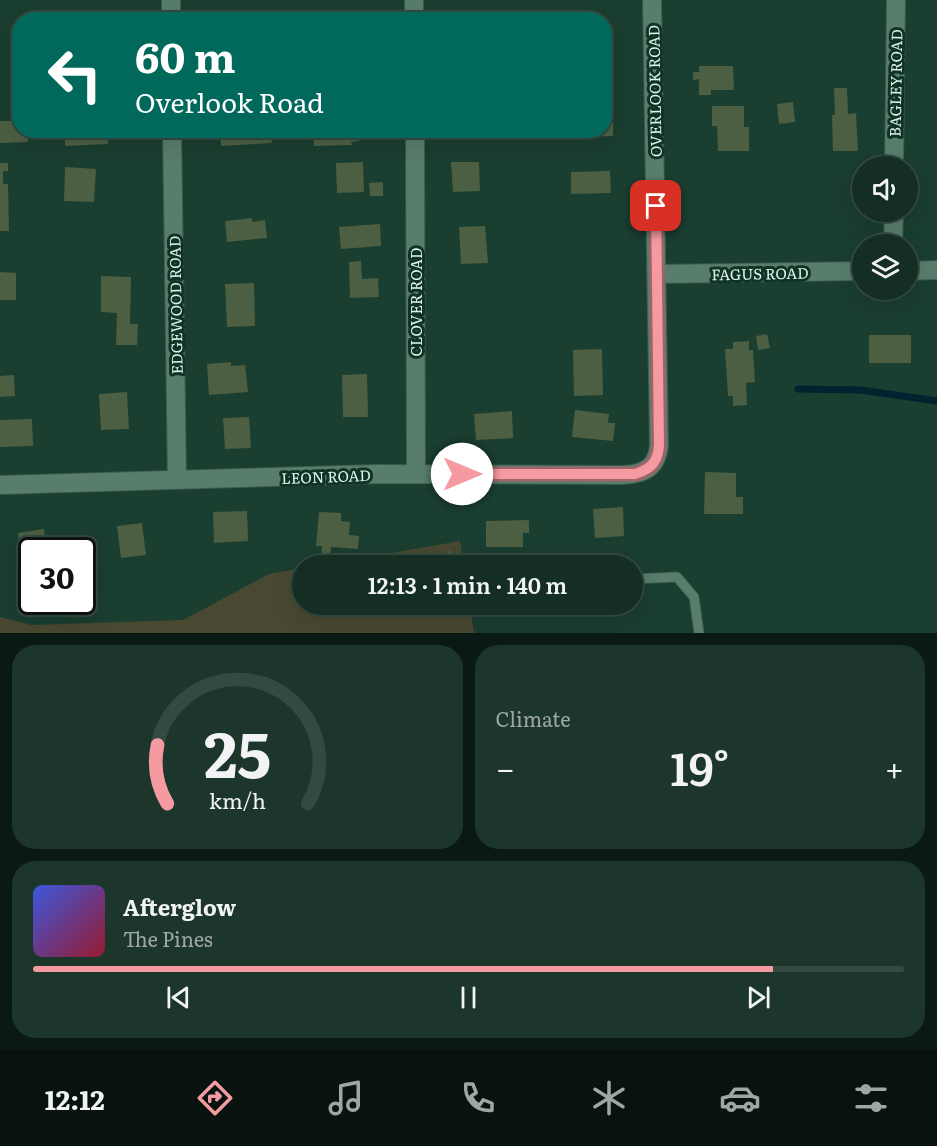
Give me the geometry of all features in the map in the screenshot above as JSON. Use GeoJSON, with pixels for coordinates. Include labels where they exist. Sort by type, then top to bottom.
{"type":"FeatureCollection","features":[{"type":"Feature","properties":{"kind":"street","name":"OVERLOOK ROAD"},"geometry":{"type":"LineString","coordinates":[[651,468],[656,462],[659,445],[652,0]]}},
{"type":"Feature","properties":{"kind":"street","name":"BAGLEY ROAD"},"geometry":{"type":"LineString","coordinates":[[894,156],[896,0]]}},
{"type":"Feature","properties":{"kind":"street","name":"EDGEWOOD ROAD"},"geometry":{"type":"LineString","coordinates":[[172,138],[177,480]]}},
{"type":"Feature","properties":{"kind":"street","name":"CLOVER ROAD"},"geometry":{"type":"LineString","coordinates":[[415,138],[416,474]]}},
{"type":"Feature","properties":{"kind":"street"},"geometry":{"type":"LineString","coordinates":[[918,271],[937,270]]}},
{"type":"Feature","properties":{"kind":"street","name":"FAGUS ROAD"},"geometry":{"type":"LineString","coordinates":[[657,274],[852,271]]}},
{"type":"Feature","properties":{"kind":"street","name":"LEON ROAD"},"geometry":{"type":"LineString","coordinates":[[0,485],[416,474],[622,475],[635,474],[651,468]]}},
{"type":"Feature","properties":{"kind":"lane"},"geometry":{"type":"LineString","coordinates":[[643,579],[677,577],[694,597],[699,633]]}},
{"type":"Feature","properties":{"kind":"shaded area"},"geometry":{"type":"Polygon","coordinates":[[[460,541],[462,555],[380,555],[460,541]]]}},
{"type":"Feature","properties":{"kind":"shaded area"},"geometry":{"type":"Polygon","coordinates":[[[292,570],[292,615],[471,615],[474,633],[0,633],[0,617],[31,625],[183,620],[269,574],[292,570]]]}},
{"type":"Feature","properties":{"kind":"building"},"geometry":{"type":"Polygon","coordinates":[[[699,66],[733,66],[734,90],[711,90],[711,95],[699,95],[699,79],[693,80],[693,72],[699,72],[699,66]]]}},
{"type":"Feature","properties":{"kind":"building"},"geometry":{"type":"Polygon","coordinates":[[[834,88],[847,88],[848,114],[856,113],[858,151],[833,151],[834,88]]]}},
{"type":"Feature","properties":{"kind":"building"},"geometry":{"type":"Polygon","coordinates":[[[793,102],[795,122],[779,124],[777,104],[793,102]]]}},
{"type":"Feature","properties":{"kind":"building"},"geometry":{"type":"Polygon","coordinates":[[[712,106],[744,106],[744,127],[749,127],[749,151],[718,151],[717,126],[712,126],[712,106]]]}},
{"type":"Feature","properties":{"kind":"building"},"geometry":{"type":"Polygon","coordinates":[[[612,112],[613,112],[612,136],[612,112]]]}},
{"type":"Feature","properties":{"kind":"building"},"geometry":{"type":"Polygon","coordinates":[[[0,121],[12,121],[12,138],[28,138],[28,142],[0,143],[0,121]]]}},
{"type":"Feature","properties":{"kind":"building"},"geometry":{"type":"Polygon","coordinates":[[[65,138],[108,138],[108,144],[65,146],[65,138]]]}},
{"type":"Feature","properties":{"kind":"building"},"geometry":{"type":"Polygon","coordinates":[[[220,138],[272,138],[272,143],[221,146],[220,138]]]}},
{"type":"Feature","properties":{"kind":"building"},"geometry":{"type":"Polygon","coordinates":[[[314,138],[359,138],[359,141],[351,142],[352,145],[314,146],[314,138]]]}},
{"type":"Feature","properties":{"kind":"building"},"geometry":{"type":"Polygon","coordinates":[[[363,162],[364,192],[337,193],[336,163],[363,162]]]}},
{"type":"Feature","properties":{"kind":"building"},"geometry":{"type":"Polygon","coordinates":[[[451,162],[479,162],[480,191],[453,192],[451,162]]]}},
{"type":"Feature","properties":{"kind":"building"},"geometry":{"type":"Polygon","coordinates":[[[0,163],[8,163],[8,171],[3,171],[3,184],[8,184],[9,231],[0,231],[0,163]]]}},
{"type":"Feature","properties":{"kind":"building"},"geometry":{"type":"Polygon","coordinates":[[[65,167],[96,169],[94,202],[64,201],[65,167]]]}},
{"type":"Feature","properties":{"kind":"building"},"geometry":{"type":"Polygon","coordinates":[[[610,171],[611,193],[571,194],[571,172],[610,171]]]}},
{"type":"Feature","properties":{"kind":"building"},"geometry":{"type":"Polygon","coordinates":[[[383,182],[383,196],[370,196],[369,183],[383,182]]]}},
{"type":"Feature","properties":{"kind":"building"},"geometry":{"type":"Polygon","coordinates":[[[252,218],[252,222],[265,220],[267,238],[227,242],[225,221],[252,218]]]}},
{"type":"Feature","properties":{"kind":"building"},"geometry":{"type":"Polygon","coordinates":[[[380,224],[381,246],[341,249],[339,227],[380,224]]]}},
{"type":"Feature","properties":{"kind":"building"},"geometry":{"type":"Polygon","coordinates":[[[485,226],[488,263],[461,264],[459,227],[485,226]]]}},
{"type":"Feature","properties":{"kind":"building"},"geometry":{"type":"Polygon","coordinates":[[[361,261],[362,279],[378,278],[379,297],[350,298],[349,262],[361,261]]]}},
{"type":"Feature","properties":{"kind":"building"},"geometry":{"type":"Polygon","coordinates":[[[0,272],[16,273],[16,300],[0,300],[0,272]]]}},
{"type":"Feature","properties":{"kind":"building"},"geometry":{"type":"Polygon","coordinates":[[[101,276],[131,277],[130,324],[138,324],[137,345],[116,345],[117,313],[101,312],[101,276]]]}},
{"type":"Feature","properties":{"kind":"building"},"geometry":{"type":"Polygon","coordinates":[[[254,283],[255,326],[227,327],[225,284],[254,283]]]}},
{"type":"Feature","properties":{"kind":"building"},"geometry":{"type":"Polygon","coordinates":[[[767,334],[770,348],[758,350],[756,336],[767,334]]]}},
{"type":"Feature","properties":{"kind":"building"},"geometry":{"type":"Polygon","coordinates":[[[869,335],[911,335],[911,363],[869,363],[869,335]]]}},
{"type":"Feature","properties":{"kind":"building"},"geometry":{"type":"Polygon","coordinates":[[[749,341],[749,350],[753,350],[755,382],[746,383],[747,405],[733,406],[733,396],[728,396],[725,349],[733,349],[733,342],[749,341]]]}},
{"type":"Feature","properties":{"kind":"building"},"geometry":{"type":"Polygon","coordinates":[[[602,349],[603,395],[574,396],[573,350],[602,349]]]}},
{"type":"Feature","properties":{"kind":"building"},"geometry":{"type":"Polygon","coordinates":[[[231,362],[231,366],[245,365],[248,392],[209,395],[207,364],[231,362]]]}},
{"type":"Feature","properties":{"kind":"building"},"geometry":{"type":"Polygon","coordinates":[[[367,374],[368,417],[343,417],[342,375],[367,374]]]}},
{"type":"Feature","properties":{"kind":"building"},"geometry":{"type":"Polygon","coordinates":[[[14,375],[15,396],[0,397],[0,376],[14,375]]]}},
{"type":"Feature","properties":{"kind":"building"},"geometry":{"type":"Polygon","coordinates":[[[127,392],[129,429],[101,430],[99,394],[127,392]]]}},
{"type":"Feature","properties":{"kind":"building"},"geometry":{"type":"Polygon","coordinates":[[[575,410],[609,414],[608,423],[615,423],[613,441],[572,437],[575,410]]]}},
{"type":"Feature","properties":{"kind":"building"},"geometry":{"type":"Polygon","coordinates":[[[512,411],[513,438],[476,440],[474,414],[512,411]]]}},
{"type":"Feature","properties":{"kind":"building"},"geometry":{"type":"Polygon","coordinates":[[[249,417],[251,448],[225,449],[223,418],[249,417]]]}},
{"type":"Feature","properties":{"kind":"building"},"geometry":{"type":"Polygon","coordinates":[[[32,419],[33,446],[0,447],[0,420],[32,419]]]}},
{"type":"Feature","properties":{"kind":"building"},"geometry":{"type":"Polygon","coordinates":[[[705,472],[736,473],[736,497],[743,497],[743,514],[704,514],[705,472]]]}},
{"type":"Feature","properties":{"kind":"building"},"geometry":{"type":"Polygon","coordinates":[[[623,507],[624,536],[595,538],[593,509],[623,507]]]}},
{"type":"Feature","properties":{"kind":"building"},"geometry":{"type":"Polygon","coordinates":[[[247,511],[248,541],[214,543],[213,512],[247,511]]]}},
{"type":"Feature","properties":{"kind":"building"},"geometry":{"type":"Polygon","coordinates":[[[319,512],[341,513],[341,521],[350,522],[349,535],[359,536],[358,549],[331,547],[330,555],[321,555],[322,546],[316,546],[319,512]]]}},
{"type":"Feature","properties":{"kind":"building"},"geometry":{"type":"Polygon","coordinates":[[[529,520],[529,533],[523,533],[523,547],[486,547],[486,521],[529,520]]]}},
{"type":"Feature","properties":{"kind":"building"},"geometry":{"type":"Polygon","coordinates":[[[142,523],[146,555],[121,558],[117,526],[142,523]]]}},
{"type":"Feature","properties":{"kind":"building"},"geometry":{"type":"Polygon","coordinates":[[[44,529],[45,537],[18,537],[18,533],[44,529]]]}},
{"type":"Feature","properties":{"kind":"building"},"geometry":{"type":"Polygon","coordinates":[[[450,550],[456,555],[446,555],[450,550]]]}},
{"type":"Feature","properties":{"kind":"waterway"},"geometry":{"type":"LineString","coordinates":[[798,389],[861,390],[937,401]]}},
{"type":"Feature","properties":{"kind":"route"},"geometry":{"type":"LineString","coordinates":[[462,474],[622,475],[643,472],[656,462],[659,445],[656,206]]}}]}
